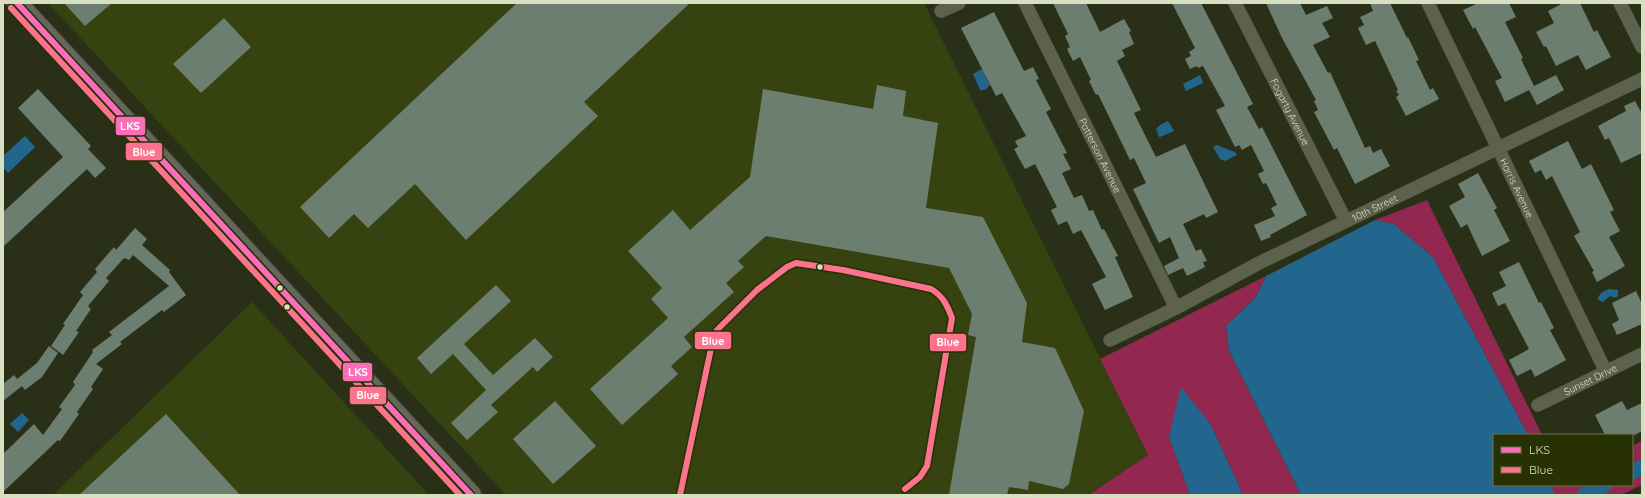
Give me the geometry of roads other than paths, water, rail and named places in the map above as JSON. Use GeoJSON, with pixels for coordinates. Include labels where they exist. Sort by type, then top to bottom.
{"type":"FeatureCollection","features":[{"type":"Feature","properties":{"kind":"main road"},"geometry":{"type":"LineString","coordinates":[[17,3],[378,396],[472,495]]}},
{"type":"Feature","properties":{"kind":"street"},"geometry":{"type":"LineString","coordinates":[[941,12],[959,3]]}},
{"type":"Feature","properties":{"kind":"street","name":"Patterson Avenue"},"geometry":{"type":"LineString","coordinates":[[1025,3],[1176,308]]}},
{"type":"Feature","properties":{"kind":"street","name":"Fogarty Avenue"},"geometry":{"type":"LineString","coordinates":[[1235,3],[1346,221]]}},
{"type":"Feature","properties":{"kind":"street","name":"Harris Avenue"},"geometry":{"type":"LineString","coordinates":[[1428,3],[1606,372]]}},
{"type":"Feature","properties":{"kind":"street"},"geometry":{"type":"LineString","coordinates":[[1620,3],[1642,47]]}},
{"type":"Feature","properties":{"kind":"street","name":"10th Street"},"geometry":{"type":"LineString","coordinates":[[1110,340],[1176,308],[1259,263],[1642,79]]}},
{"type":"Feature","properties":{"kind":"street","name":"Sunset Drive"},"geometry":{"type":"LineString","coordinates":[[1538,405],[1642,354]]}},
{"type":"Feature","properties":{"kind":"water"},"geometry":{"type":"Polygon","coordinates":[[[982,69],[990,85],[985,90],[980,90],[973,74],[982,69]]]}},
{"type":"Feature","properties":{"kind":"water"},"geometry":{"type":"Polygon","coordinates":[[[1200,75],[1203,83],[1186,91],[1183,84],[1200,75]]]}},
{"type":"Feature","properties":{"kind":"water"},"geometry":{"type":"Polygon","coordinates":[[[1168,121],[1174,131],[1159,137],[1156,129],[1168,121]]]}},
{"type":"Feature","properties":{"kind":"water"},"geometry":{"type":"Polygon","coordinates":[[[25,136],[35,147],[8,173],[3,167],[3,156],[25,136]]]}},
{"type":"Feature","properties":{"kind":"water"},"geometry":{"type":"Polygon","coordinates":[[[1217,145],[1235,152],[1237,155],[1225,161],[1220,159],[1213,147],[1217,145]]]}},
{"type":"Feature","properties":{"kind":"water"},"geometry":{"type":"Polygon","coordinates":[[[1375,220],[1394,224],[1433,257],[1527,434],[1493,434],[1493,486],[1551,486],[1555,495],[1301,495],[1229,351],[1226,326],[1256,297],[1266,276],[1375,220]]]}},
{"type":"Feature","properties":{"kind":"water"},"geometry":{"type":"Polygon","coordinates":[[[1609,289],[1618,290],[1618,296],[1615,298],[1610,296],[1603,302],[1600,301],[1598,299],[1599,295],[1609,289]]]}},
{"type":"Feature","properties":{"kind":"water"},"geometry":{"type":"Polygon","coordinates":[[[1181,387],[1211,425],[1243,495],[1190,495],[1169,437],[1181,387]]]}},
{"type":"Feature","properties":{"kind":"water"},"geometry":{"type":"Polygon","coordinates":[[[22,413],[29,420],[18,432],[10,424],[22,413]]]}},
{"type":"Feature","properties":{"kind":"waterway"},"geometry":{"type":"LineString","coordinates":[[1633,472],[1642,467]]}},
{"type":"Feature","properties":{"kind":"waterway"},"geometry":{"type":"LineString","coordinates":[[1584,495],[1603,486]]}}]}
